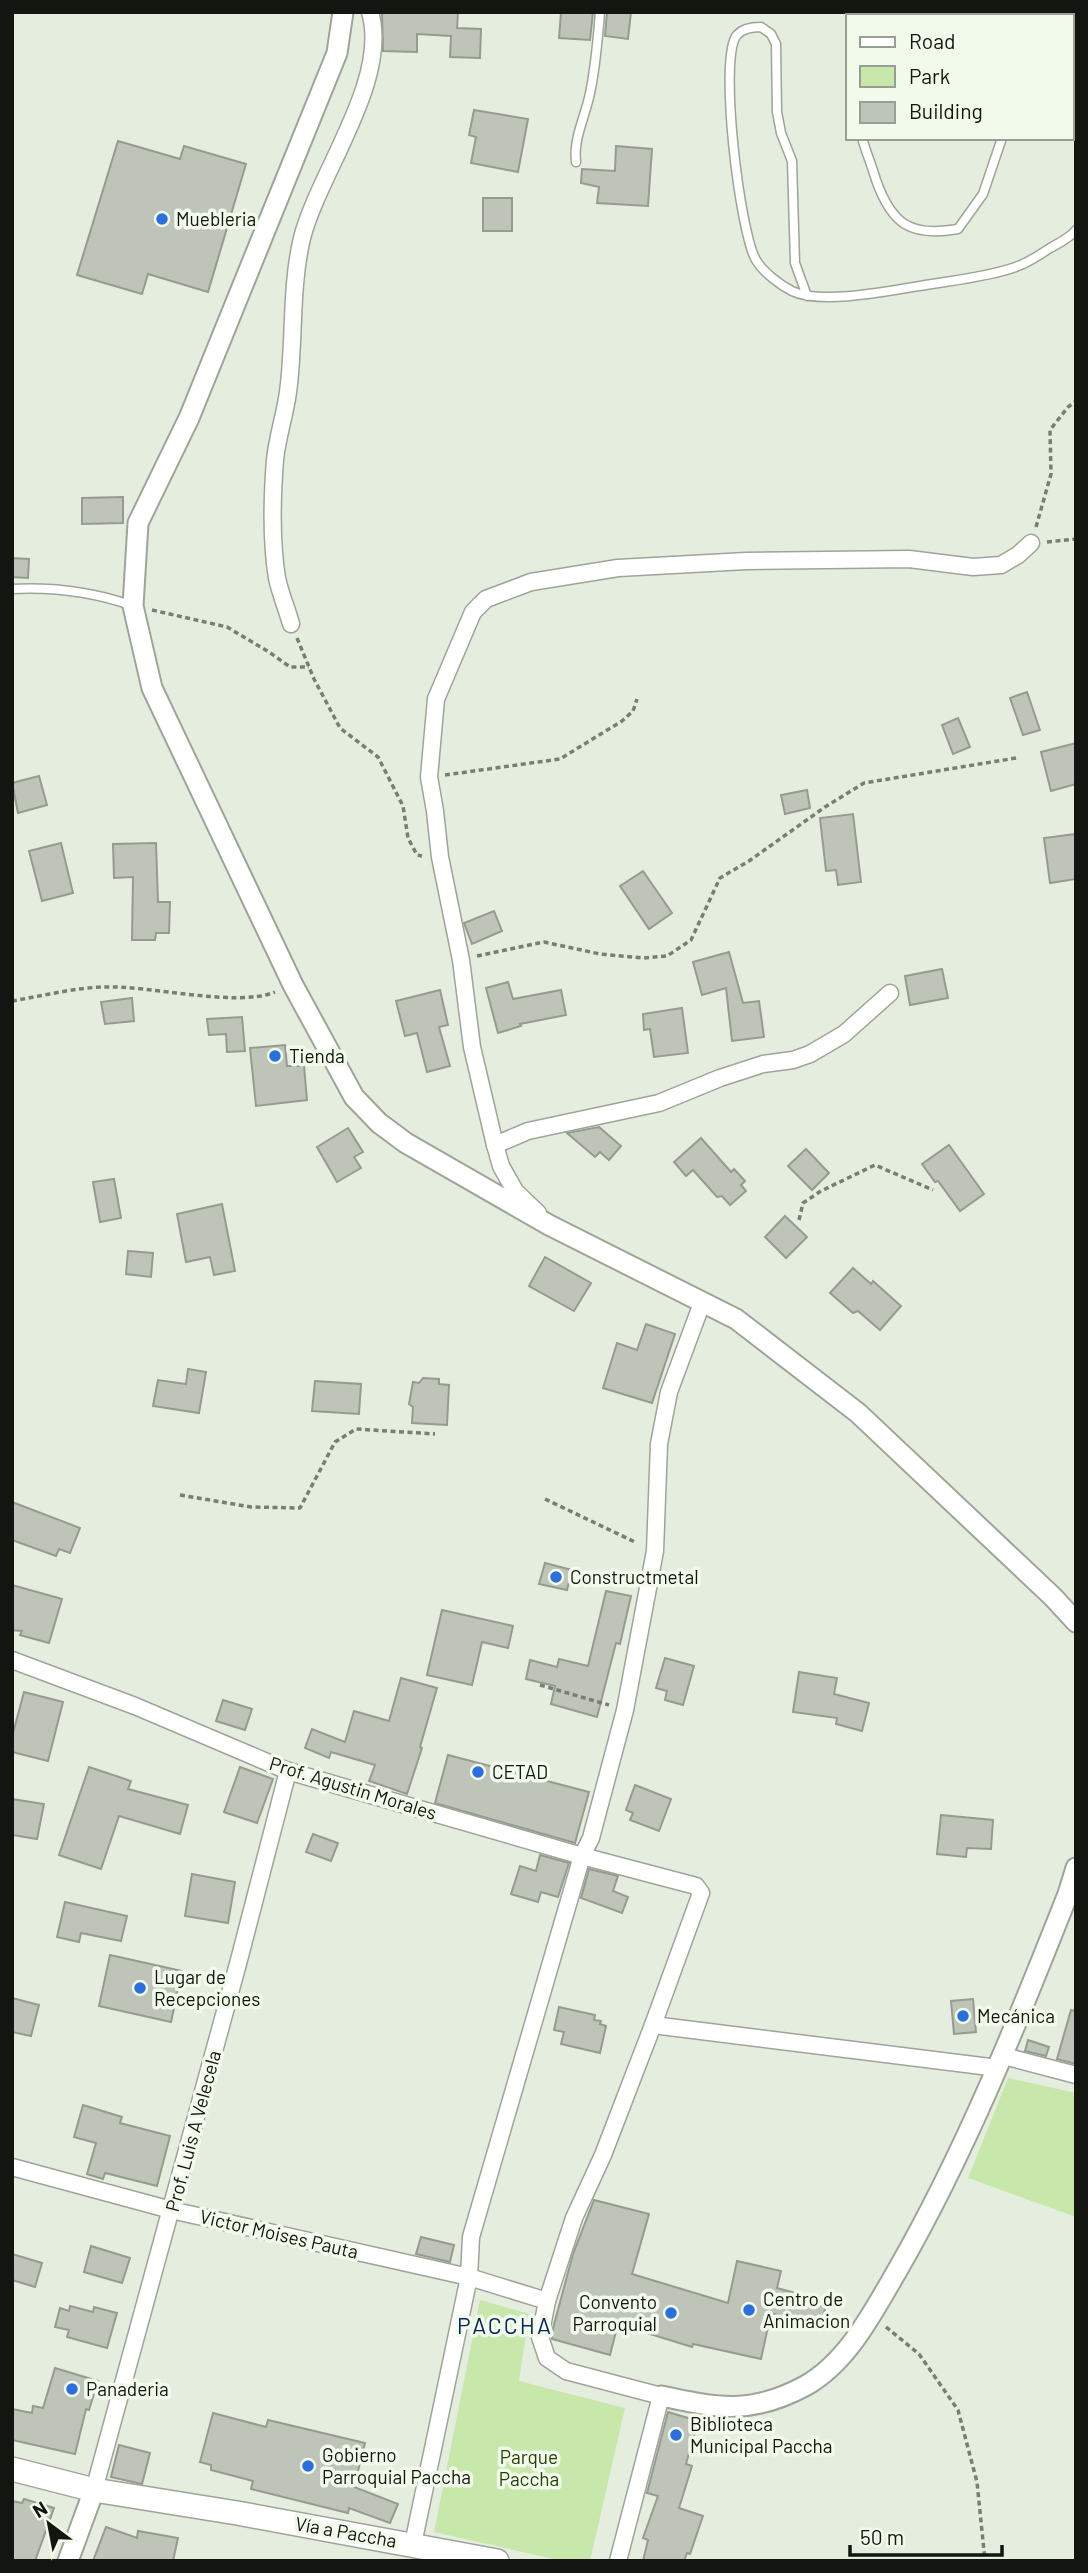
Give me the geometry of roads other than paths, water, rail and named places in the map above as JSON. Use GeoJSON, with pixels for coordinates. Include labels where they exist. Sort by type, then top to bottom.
{"type":"FeatureCollection","features":[{"type":"Feature","properties":{"kind":"main road","name":"Vía a Paccha"},"geometry":{"type":"LineString","coordinates":[[12,2469],[94,2490],[413,2544],[497,2561]]}},
{"type":"Feature","properties":{"kind":"street"},"geometry":{"type":"LineString","coordinates":[[343,12],[337,53],[189,418],[138,523],[133,606],[152,688],[293,985],[354,1097],[379,1123],[406,1143],[549,1224],[736,1319],[858,1413],[1053,1597],[1076,1622]]}},
{"type":"Feature","properties":{"kind":"street"},"geometry":{"type":"LineString","coordinates":[[291,624],[277,578],[274,529],[275,459],[288,392],[294,282],[313,201],[357,109],[370,67],[370,12]]}},
{"type":"Feature","properties":{"kind":"street"},"geometry":{"type":"LineString","coordinates":[[549,1224],[515,1191],[501,1166],[495,1145],[472,1046],[461,960],[440,857],[429,777],[436,699],[473,612],[486,599],[531,582],[618,568],[746,561],[909,559],[972,567],[1001,565],[1031,543]]}},
{"type":"Feature","properties":{"kind":"street"},"geometry":{"type":"LineString","coordinates":[[495,1145],[528,1131],[659,1103],[763,1064],[793,1060],[810,1054],[844,1034],[890,993]]}},
{"type":"Feature","properties":{"kind":"street"},"geometry":{"type":"LineString","coordinates":[[413,2544],[469,2277],[471,2237],[582,1856],[591,1838],[625,1710],[655,1551],[659,1444],[669,1392],[702,1303]]}},
{"type":"Feature","properties":{"kind":"street","name":"Prof. Agustin Morales"},"geometry":{"type":"LineString","coordinates":[[12,1660],[135,1706],[288,1771],[695,1886],[701,1893],[653,2025]]}},
{"type":"Feature","properties":{"kind":"street","name":"Prof. Luis A Velecela"},"geometry":{"type":"LineString","coordinates":[[94,2490],[288,1771]]}},
{"type":"Feature","properties":{"kind":"street"},"geometry":{"type":"LineString","coordinates":[[1076,1868],[1001,2062],[929,2216],[871,2315],[839,2358],[807,2385],[774,2400],[745,2408],[711,2406],[661,2396],[566,2371],[547,2358],[540,2337],[547,2301],[574,2218],[603,2155],[653,2025],[1001,2062],[1076,2075]]}},
{"type":"Feature","properties":{"kind":"street","name":"Victor Moises Pauta"},"geometry":{"type":"LineString","coordinates":[[12,2167],[171,2210],[469,2277],[547,2301]]}},
{"type":"Feature","properties":{"kind":"street"},"geometry":{"type":"LineString","coordinates":[[618,2561],[661,2396]]}},
{"type":"Feature","properties":{"kind":"street"},"geometry":{"type":"LineString","coordinates":[[68,2561],[94,2490]]}},
{"type":"Feature","properties":{"kind":"lane"},"geometry":{"type":"LineString","coordinates":[[576,162],[579,127],[591,91],[600,12]]}},
{"type":"Feature","properties":{"kind":"lane"},"geometry":{"type":"LineString","coordinates":[[807,296],[795,263],[792,160],[781,132],[777,112],[775,44],[771,34],[761,27],[750,27],[737,35],[732,48],[732,125],[748,242],[757,262],[776,281],[807,296],[831,298],[946,282],[1020,266],[1076,230]]}},
{"type":"Feature","properties":{"kind":"lane"},"geometry":{"type":"LineString","coordinates":[[863,140],[882,196],[895,218],[911,229],[934,233],[958,229],[983,194],[1001,140]]}},
{"type":"Feature","properties":{"kind":"lane"},"geometry":{"type":"LineString","coordinates":[[12,589],[37,588],[104,596],[133,606]]}},
{"type":"Feature","properties":{"kind":"place","name":"Muebleria"},"geometry":{"type":"Point","coordinates":[162,219]}},
{"type":"Feature","properties":{"kind":"place","name":"Tienda"},"geometry":{"type":"Point","coordinates":[275,1056]}},
{"type":"Feature","properties":{"kind":"place","name":"Constructmetal"},"geometry":{"type":"Point","coordinates":[556,1577]}},
{"type":"Feature","properties":{"kind":"place","name":"CETAD"},"geometry":{"type":"Point","coordinates":[478,1772]}},
{"type":"Feature","properties":{"kind":"place","name":"Lugar de Recepciones"},"geometry":{"type":"Point","coordinates":[140,1988]}},
{"type":"Feature","properties":{"kind":"place","name":"Mecánica"},"geometry":{"type":"Point","coordinates":[963,2016]}},
{"type":"Feature","properties":{"kind":"place","name":"Centro de Animacion"},"geometry":{"type":"Point","coordinates":[749,2310]}},
{"type":"Feature","properties":{"kind":"place","name":"Convento Parroquial"},"geometry":{"type":"Point","coordinates":[671,2313]}},
{"type":"Feature","properties":{"kind":"place","name":"Panaderia"},"geometry":{"type":"Point","coordinates":[72,2389]}},
{"type":"Feature","properties":{"kind":"place","name":"Biblioteca Municipal Paccha"},"geometry":{"type":"Point","coordinates":[676,2435]}},
{"type":"Feature","properties":{"kind":"place","name":"Gobierno Parroquial Paccha"},"geometry":{"type":"Point","coordinates":[308,2466]}},
{"type":"Feature","properties":{"kind":"district","name":"PACCHA"},"geometry":{"type":"Point","coordinates":[505,2326]}},
{"type":"Feature","properties":{"kind":"park label","name":"Parque Paccha"},"geometry":{"type":"Point","coordinates":[529,2468]}}]}
